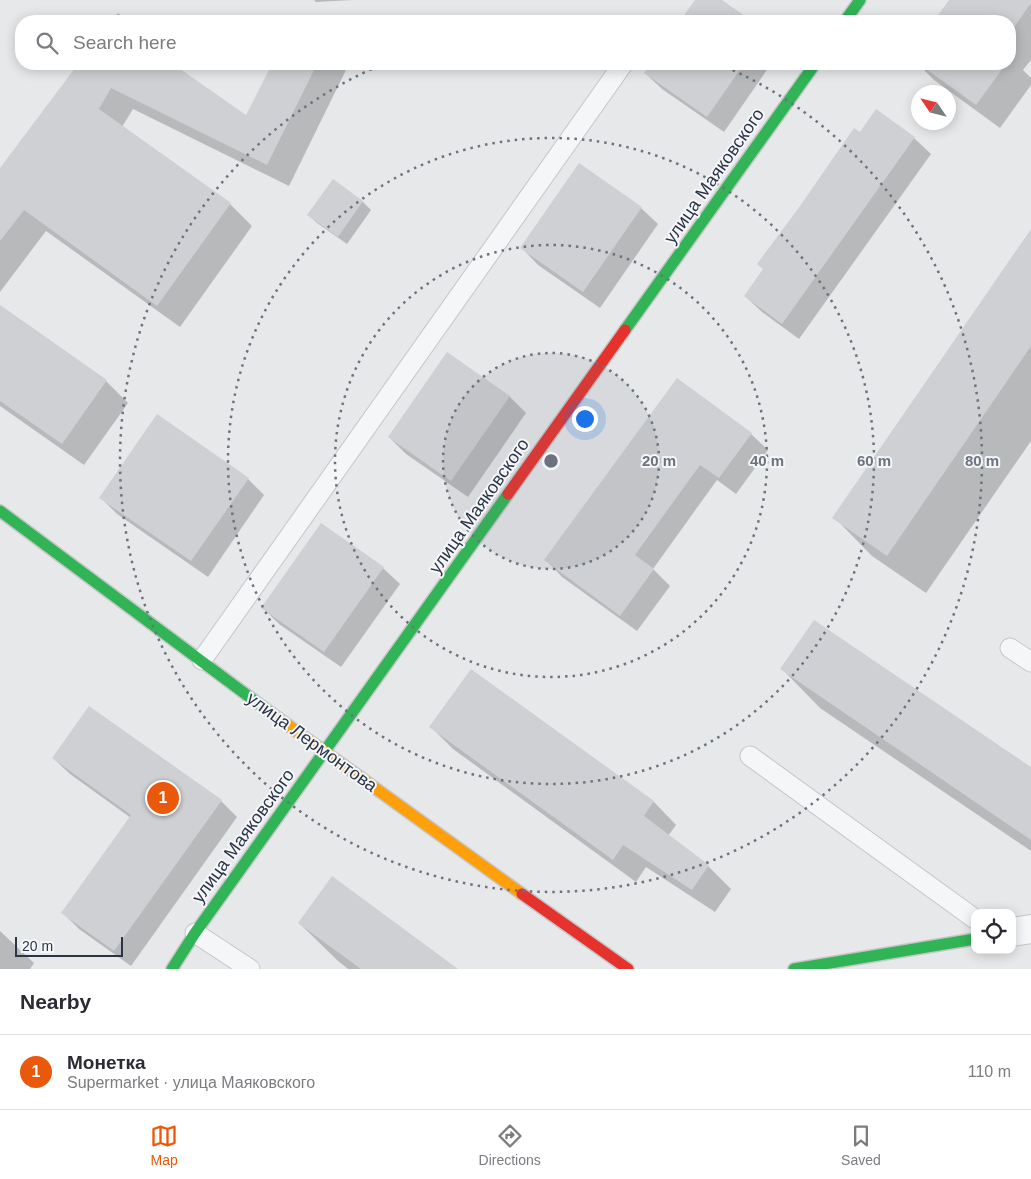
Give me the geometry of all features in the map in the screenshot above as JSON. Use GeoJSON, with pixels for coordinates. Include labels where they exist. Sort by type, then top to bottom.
{"type":"FeatureCollection","features":[{"type":"Feature","properties":{"kind":"street"},"geometry":{"type":"LineString","coordinates":[[849,15],[860,0]]}},
{"type":"Feature","properties":{"kind":"street","name":"улица Маяковского"},"geometry":{"type":"LineString","coordinates":[[172,969],[324,752],[811,70]]}},
{"type":"Feature","properties":{"kind":"street","name":"улица Лермонтова"},"geometry":{"type":"LineString","coordinates":[[0,511],[324,752],[628,969]]}},
{"type":"Feature","properties":{"kind":"street"},"geometry":{"type":"LineString","coordinates":[[1016,931],[1031,929]]}},
{"type":"Feature","properties":{"kind":"street"},"geometry":{"type":"LineString","coordinates":[[794,969],[971,940]]}},
{"type":"Feature","properties":{"kind":"lane"},"geometry":{"type":"LineString","coordinates":[[202,660],[619,70]]}},
{"type":"Feature","properties":{"kind":"lane"},"geometry":{"type":"LineString","coordinates":[[1010,648],[1031,662]]}},
{"type":"Feature","properties":{"kind":"lane"},"geometry":{"type":"LineString","coordinates":[[750,756],[971,916]]}},
{"type":"Feature","properties":{"kind":"lane"},"geometry":{"type":"LineString","coordinates":[[196,933],[250,969]]}},
{"type":"Feature","properties":{"kind":"building"},"geometry":{"type":"Polygon","coordinates":[[[695,0],[722,0],[743,15],[684,15],[695,0]]]}},
{"type":"Feature","properties":{"kind":"building"},"geometry":{"type":"Polygon","coordinates":[[[949,0],[1031,0],[1031,3],[1016,24],[1016,15],[938,15],[949,0]]]}},
{"type":"Feature","properties":{"kind":"building"},"geometry":{"type":"Polygon","coordinates":[[[74,70],[182,70],[246,115],[269,70],[314,70],[267,165],[111,88],[99,109],[231,203],[157,306],[24,210],[0,241],[0,168],[74,70]]]}},
{"type":"Feature","properties":{"kind":"building"},"geometry":{"type":"Polygon","coordinates":[[[646,70],[740,70],[707,117],[644,73],[646,70]]]}},
{"type":"Feature","properties":{"kind":"building"},"geometry":{"type":"Polygon","coordinates":[[[927,70],[1002,70],[976,105],[956,91],[956,85],[948,85],[927,70]]]}},
{"type":"Feature","properties":{"kind":"building"},"geometry":{"type":"Polygon","coordinates":[[[876,109],[915,137],[782,324],[744,296],[763,269],[757,264],[854,128],[860,132],[876,109]]]}},
{"type":"Feature","properties":{"kind":"building"},"geometry":{"type":"Polygon","coordinates":[[[579,163],[642,207],[583,292],[520,248],[579,163]]]}},
{"type":"Feature","properties":{"kind":"building"},"geometry":{"type":"Polygon","coordinates":[[[333,179],[363,201],[338,237],[307,215],[333,179]]]}},
{"type":"Feature","properties":{"kind":"building"},"geometry":{"type":"Polygon","coordinates":[[[1031,229],[1031,346],[887,556],[832,518],[1031,229]]]}},
{"type":"Feature","properties":{"kind":"building"},"geometry":{"type":"Polygon","coordinates":[[[0,305],[107,380],[62,444],[0,401],[0,305]]]}},
{"type":"Feature","properties":{"kind":"building"},"geometry":{"type":"Polygon","coordinates":[[[447,352],[510,396],[451,481],[388,437],[447,352]]]}},
{"type":"Feature","properties":{"kind":"building"},"geometry":{"type":"Polygon","coordinates":[[[677,378],[752,433],[719,478],[700,465],[635,555],[654,569],[620,616],[544,560],[677,378]]]}},
{"type":"Feature","properties":{"kind":"building"},"geometry":{"type":"Polygon","coordinates":[[[157,414],[249,478],[191,561],[99,498],[157,414]]]}},
{"type":"Feature","properties":{"kind":"building"},"geometry":{"type":"Polygon","coordinates":[[[321,523],[384,567],[324,652],[261,608],[321,523]]]}},
{"type":"Feature","properties":{"kind":"building"},"geometry":{"type":"Polygon","coordinates":[[[814,620],[1031,767],[1031,840],[780,669],[814,620]]]}},
{"type":"Feature","properties":{"kind":"building"},"geometry":{"type":"Polygon","coordinates":[[[471,669],[654,801],[644,816],[709,865],[692,890],[623,845],[613,860],[429,727],[471,669]]]}},
{"type":"Feature","properties":{"kind":"building"},"geometry":{"type":"Polygon","coordinates":[[[89,706],[222,800],[114,951],[61,913],[131,815],[52,758],[89,706]]]}},
{"type":"Feature","properties":{"kind":"building"},"geometry":{"type":"Polygon","coordinates":[[[332,876],[458,969],[361,969],[298,923],[332,876]]]}},
{"type":"Feature","properties":{"kind":"traffic: fast"},"geometry":{"type":"LineString","coordinates":[[849,15],[860,0]]}},
{"type":"Feature","properties":{"kind":"traffic: fast"},"geometry":{"type":"LineString","coordinates":[[625,330],[811,70]]}},
{"type":"Feature","properties":{"kind":"traffic: fast"},"geometry":{"type":"LineString","coordinates":[[172,969],[195,933],[508,494]]}},
{"type":"Feature","properties":{"kind":"traffic: fast"},"geometry":{"type":"LineString","coordinates":[[0,511],[271,713]]}},
{"type":"Feature","properties":{"kind":"traffic: fast"},"geometry":{"type":"LineString","coordinates":[[794,969],[971,940]]}},
{"type":"Feature","properties":{"kind":"traffic: slow"},"geometry":{"type":"LineString","coordinates":[[271,713],[522,894]]}},
{"type":"Feature","properties":{"kind":"traffic: jam"},"geometry":{"type":"LineString","coordinates":[[508,494],[625,330]]}},
{"type":"Feature","properties":{"kind":"traffic: jam"},"geometry":{"type":"LineString","coordinates":[[522,894],[628,969]]}},
{"type":"Feature","properties":{"kind":"place","name":"Монетка"},"geometry":{"type":"Point","coordinates":[163,798]}}]}
